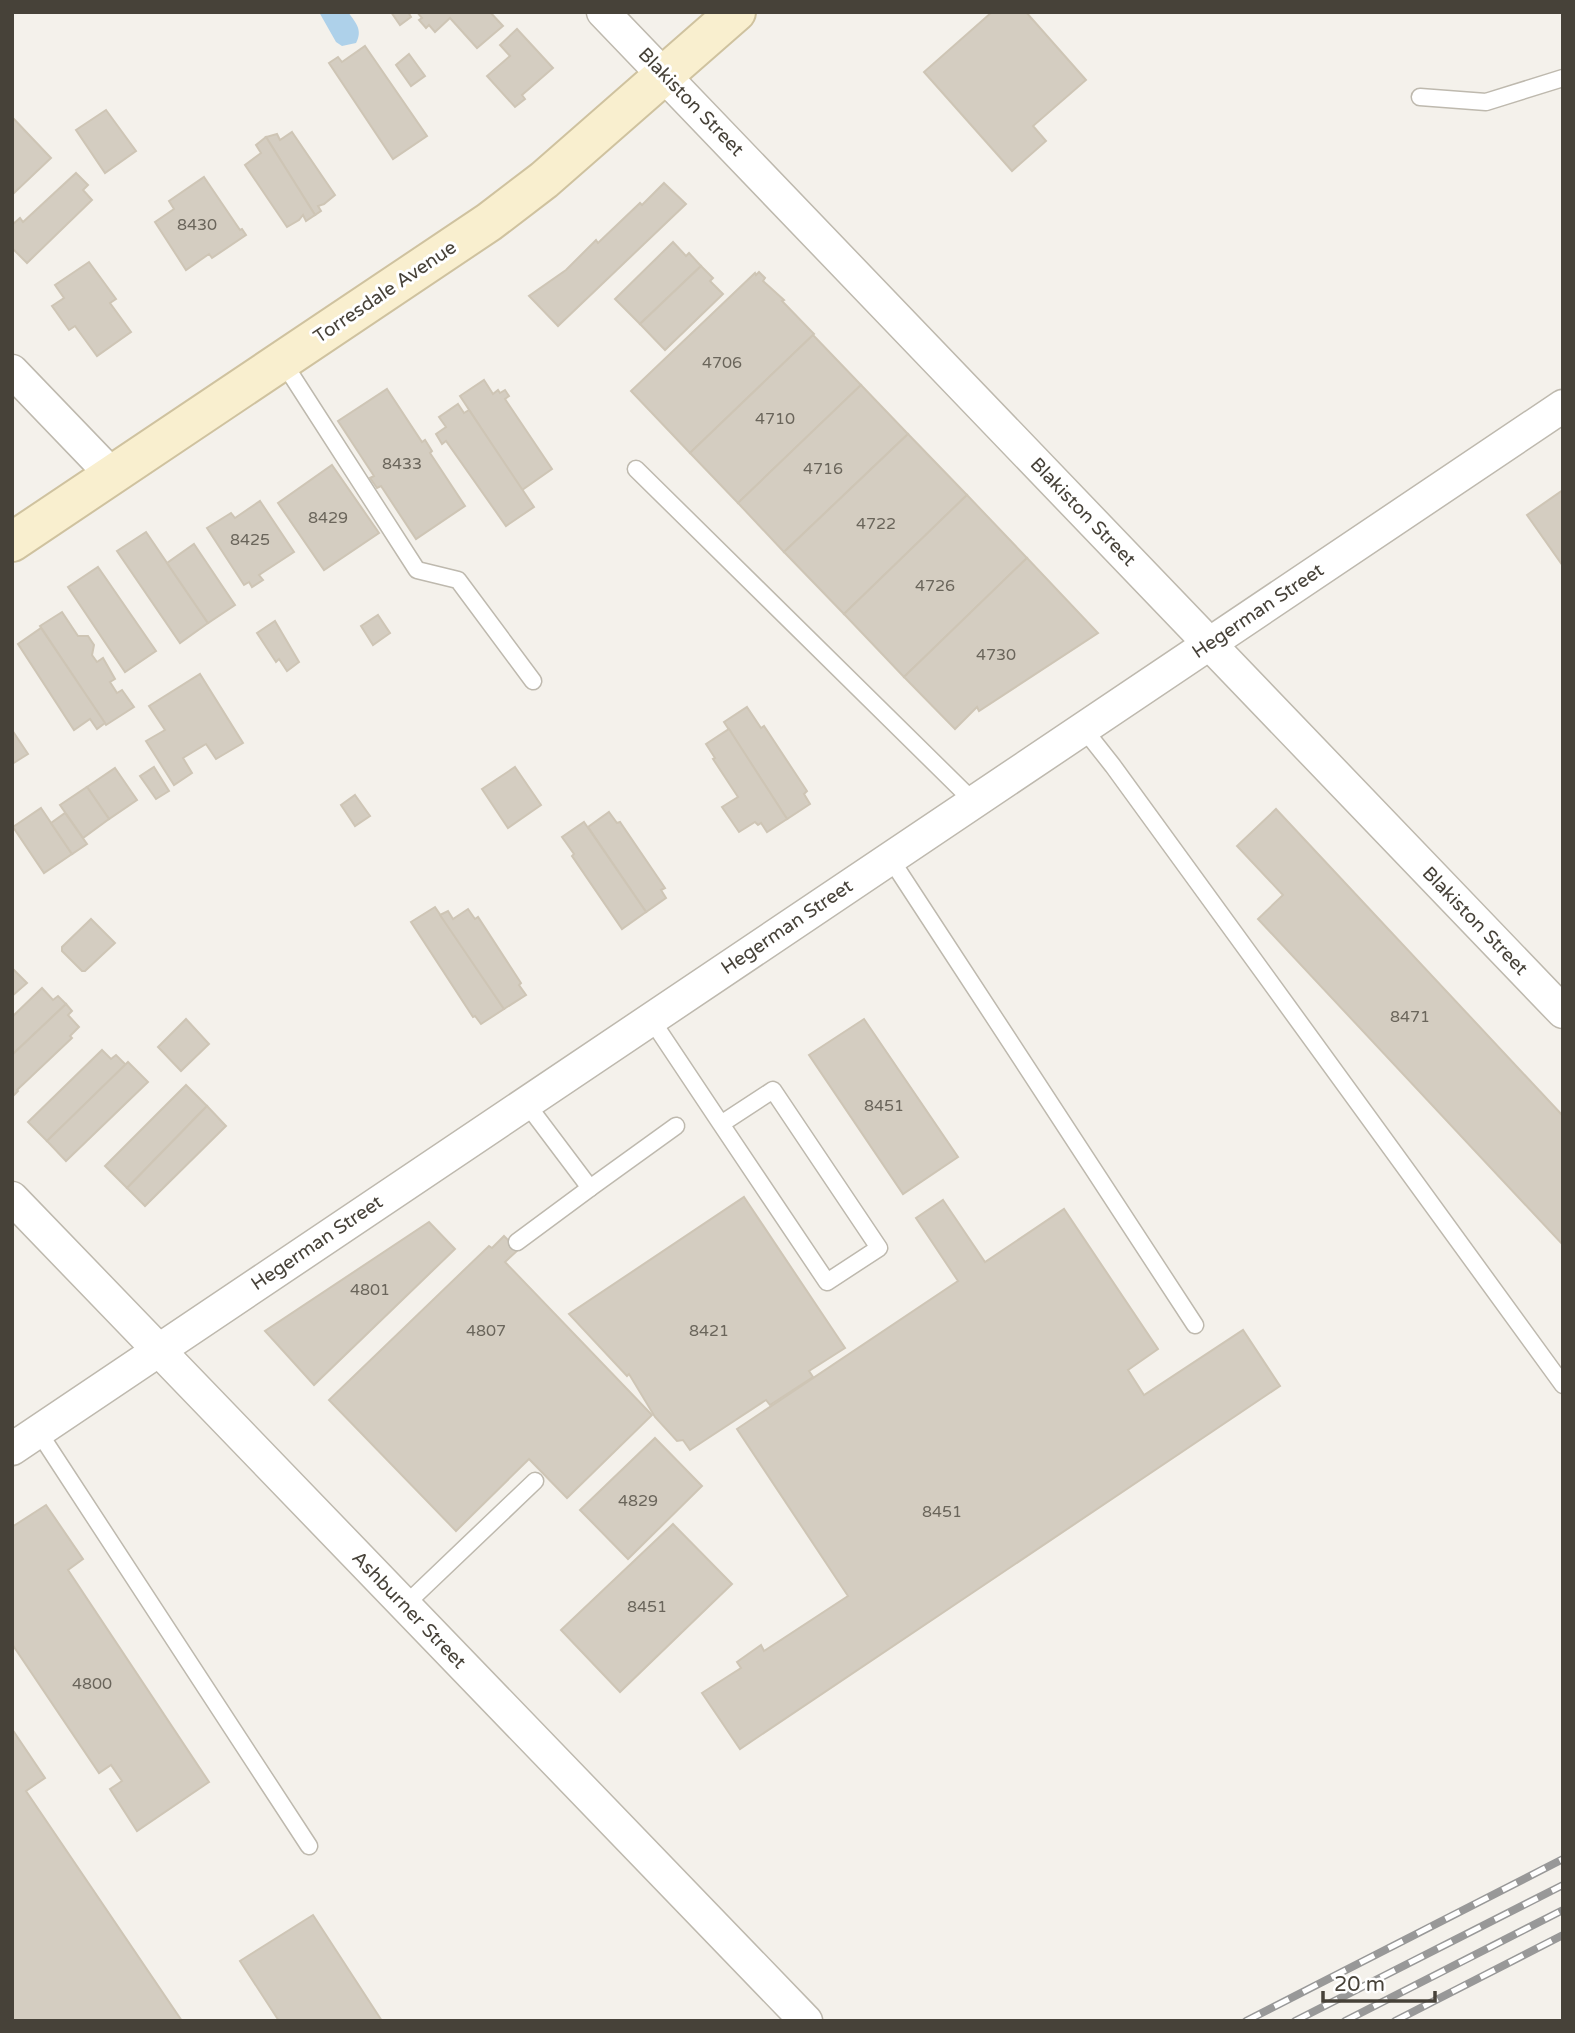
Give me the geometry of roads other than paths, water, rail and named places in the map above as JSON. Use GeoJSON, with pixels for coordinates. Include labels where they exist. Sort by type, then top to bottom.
{"type":"FeatureCollection","features":[{"type":"Feature","properties":{"kind":"street","name":"Blakiston Street"},"geometry":{"type":"LineString","coordinates":[[603,12],[1563,1012]]}},
{"type":"Feature","properties":{"kind":"street","name":"Torresdale Avenue"},"geometry":{"type":"LineString","coordinates":[[12,542],[489,222],[533,188],[736,12]]}},
{"type":"Feature","properties":{"kind":"street"},"geometry":{"type":"LineString","coordinates":[[12,371],[112,475]]}},
{"type":"Feature","properties":{"kind":"street","name":"Hegerman Street"},"geometry":{"type":"LineString","coordinates":[[12,1448],[1563,406]]}},
{"type":"Feature","properties":{"kind":"street","name":"Ashburner Street"},"geometry":{"type":"LineString","coordinates":[[12,1198],[806,2021]]}},
{"type":"Feature","properties":{"kind":"lane"},"geometry":{"type":"LineString","coordinates":[[1420,97],[1486,102],[1563,78]]}},
{"type":"Feature","properties":{"kind":"lane"},"geometry":{"type":"LineString","coordinates":[[283,362],[417,570],[458,580],[533,681]]}},
{"type":"Feature","properties":{"kind":"lane"},"geometry":{"type":"LineString","coordinates":[[636,469],[974,802]]}},
{"type":"Feature","properties":{"kind":"lane"},"geometry":{"type":"LineString","coordinates":[[1083,728],[1563,1385]]}},
{"type":"Feature","properties":{"kind":"lane"},"geometry":{"type":"LineString","coordinates":[[890,858],[1195,1325]]}},
{"type":"Feature","properties":{"kind":"lane"},"geometry":{"type":"LineString","coordinates":[[651,1019],[721,1124],[828,1282],[879,1248],[773,1090],[721,1124]]}},
{"type":"Feature","properties":{"kind":"lane"},"geometry":{"type":"LineString","coordinates":[[526,1103],[590,1188]]}},
{"type":"Feature","properties":{"kind":"lane"},"geometry":{"type":"LineString","coordinates":[[517,1242],[676,1126]]}},
{"type":"Feature","properties":{"kind":"lane"},"geometry":{"type":"LineString","coordinates":[[38,1431],[309,1846]]}},
{"type":"Feature","properties":{"kind":"lane"},"geometry":{"type":"LineString","coordinates":[[405,1605],[535,1481]]}},
{"type":"Feature","properties":{"kind":"water"},"geometry":{"type":"Polygon","coordinates":[[[319,12],[348,12],[359,30],[356,43],[342,46],[336,42],[319,12]]]}},
{"type":"Feature","properties":{"kind":"railway"},"geometry":{"type":"LineString","coordinates":[[1246,2021],[1563,1859]]}},
{"type":"Feature","properties":{"kind":"railway"},"geometry":{"type":"LineString","coordinates":[[1295,2021],[1563,1885]]}},
{"type":"Feature","properties":{"kind":"railway"},"geometry":{"type":"LineString","coordinates":[[1345,2021],[1563,1910]]}},
{"type":"Feature","properties":{"kind":"railway"},"geometry":{"type":"LineString","coordinates":[[1395,2021],[1563,1935]]}}]}
